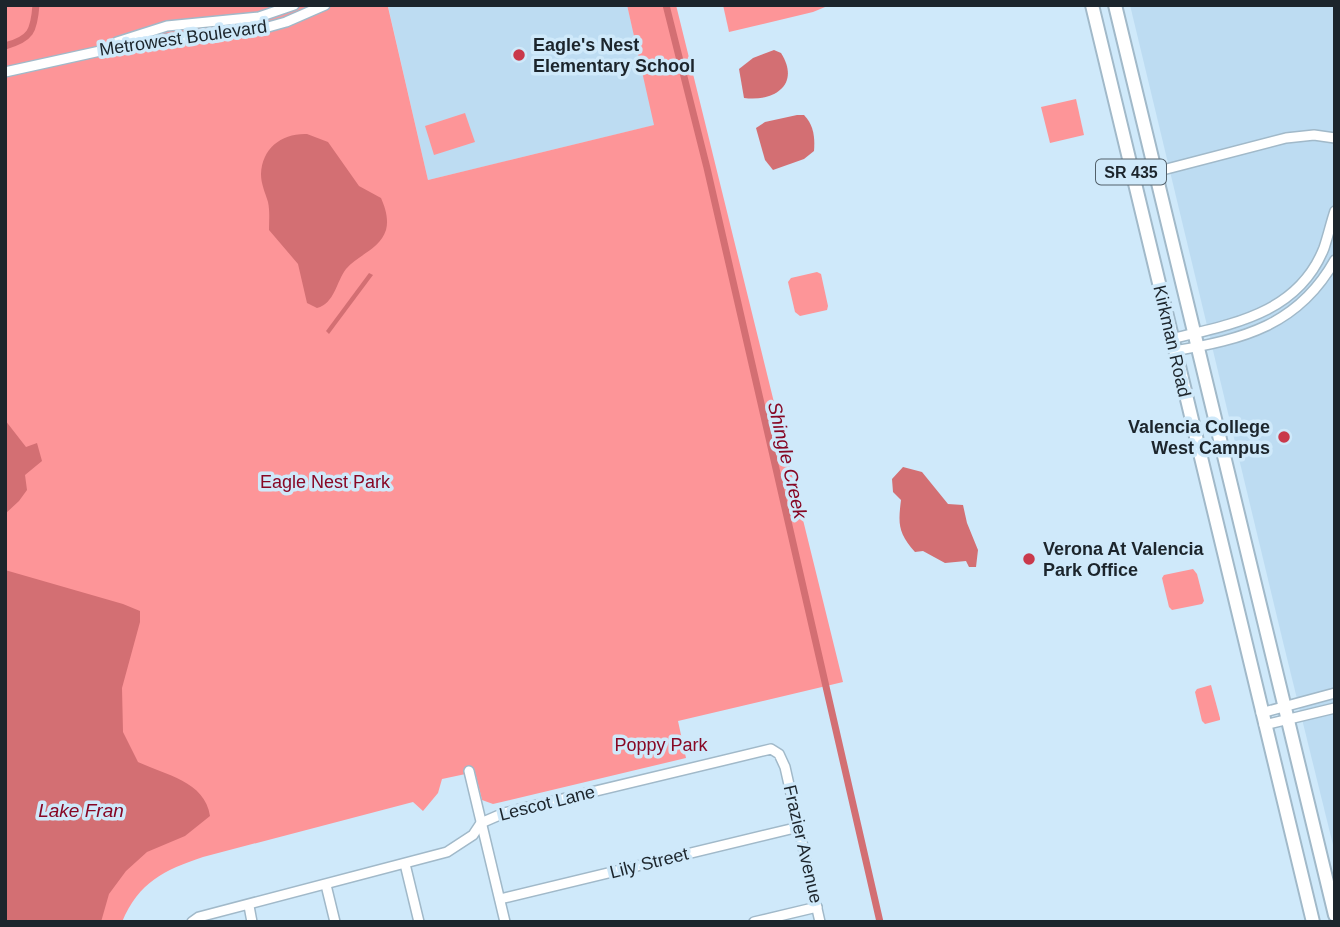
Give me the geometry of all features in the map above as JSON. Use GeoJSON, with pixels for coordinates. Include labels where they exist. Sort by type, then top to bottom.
{"type":"FeatureCollection","features":[{"type":"Feature","properties":{"kind":"main road","name":"Kirkman Road"},"geometry":{"type":"LineString","coordinates":[[1091,5],[1313,922]]}},
{"type":"Feature","properties":{"kind":"main road","name":"Kirkman Road"},"geometry":{"type":"LineString","coordinates":[[1115,5],[1335,915]]}},
{"type":"Feature","properties":{"kind":"street","name":"Metrowest Boulevard"},"geometry":{"type":"LineString","coordinates":[[79,54],[155,29],[259,17],[294,5]]}},
{"type":"Feature","properties":{"kind":"street","name":"Metrowest Boulevard"},"geometry":{"type":"LineString","coordinates":[[5,72],[141,42],[261,29],[286,22],[325,5]]}},
{"type":"Feature","properties":{"kind":"street"},"geometry":{"type":"LineString","coordinates":[[190,36],[191,24]]}},
{"type":"Feature","properties":{"kind":"street"},"geometry":{"type":"LineString","coordinates":[[1155,172],[1286,138],[1314,135],[1335,138]]}},
{"type":"Feature","properties":{"kind":"street"},"geometry":{"type":"LineString","coordinates":[[1173,345],[1194,334],[1247,320],[1290,295],[1312,270],[1324,248],[1335,211]]}},
{"type":"Feature","properties":{"kind":"street"},"geometry":{"type":"LineString","coordinates":[[1173,345],[1197,347],[1256,332],[1284,318],[1312,293],[1335,260]]}},
{"type":"Feature","properties":{"kind":"street"},"geometry":{"type":"LineString","coordinates":[[1285,714],[1335,693]]}},
{"type":"Feature","properties":{"kind":"street"},"geometry":{"type":"LineString","coordinates":[[1263,719],[1335,708]]}},
{"type":"Feature","properties":{"kind":"street","name":"Lescot Lane"},"geometry":{"type":"LineString","coordinates":[[192,922],[199,917],[447,852],[473,835],[481,823],[504,813],[762,750],[771,749],[779,754],[785,767]]}},
{"type":"Feature","properties":{"kind":"street","name":"Frazier Avenue"},"geometry":{"type":"LineString","coordinates":[[785,767],[820,922]]}},
{"type":"Feature","properties":{"kind":"street"},"geometry":{"type":"LineString","coordinates":[[469,771],[505,922]]}},
{"type":"Feature","properties":{"kind":"street","name":"Lily Street"},"geometry":{"type":"LineString","coordinates":[[500,899],[799,827]]}},
{"type":"Feature","properties":{"kind":"street"},"geometry":{"type":"LineString","coordinates":[[405,864],[419,922]]}},
{"type":"Feature","properties":{"kind":"street"},"geometry":{"type":"LineString","coordinates":[[326,885],[335,922]]}},
{"type":"Feature","properties":{"kind":"street"},"geometry":{"type":"LineString","coordinates":[[248,906],[252,922]]}},
{"type":"Feature","properties":{"kind":"street"},"geometry":{"type":"LineString","coordinates":[[754,922],[817,907]]}},
{"type":"Feature","properties":{"kind":"shaded area","name":"Eagle's Nest Elementary School"},"geometry":{"type":"Polygon","coordinates":[[[627,5],[655,125],[428,180],[388,6],[627,5]]]}},
{"type":"Feature","properties":{"kind":"shaded area","name":"Valencia College West Campus"},"geometry":{"type":"Polygon","coordinates":[[[1130,5],[1335,5],[1335,853],[1284,646],[1130,5]]]}},
{"type":"Feature","properties":{"kind":"green space","name":"Eagle Nest Park"},"geometry":{"type":"Polygon","coordinates":[[[5,5],[392,5],[388,7],[428,180],[654,125],[627,5],[676,5],[843,682],[678,721],[686,758],[493,804],[482,800],[475,772],[442,779],[438,793],[423,811],[413,802],[203,857],[154,879],[136,897],[122,922],[5,922],[5,5]]]}},
{"type":"Feature","properties":{"kind":"green space"},"geometry":{"type":"Polygon","coordinates":[[[723,5],[830,5],[813,12],[729,32],[723,5]]]}},
{"type":"Feature","properties":{"kind":"green space"},"geometry":{"type":"Polygon","coordinates":[[[1076,99],[1084,135],[1050,143],[1041,107],[1076,99]]]}},
{"type":"Feature","properties":{"kind":"green space"},"geometry":{"type":"Polygon","coordinates":[[[465,113],[475,142],[434,155],[425,126],[465,113]]]}},
{"type":"Feature","properties":{"kind":"green space"},"geometry":{"type":"Polygon","coordinates":[[[817,272],[821,274],[827,310],[800,316],[795,312],[788,282],[791,278],[817,272]]]}},
{"type":"Feature","properties":{"kind":"green space"},"geometry":{"type":"Polygon","coordinates":[[[1193,569],[1197,574],[1204,601],[1202,604],[1172,610],[1162,578],[1164,575],[1193,569]]]}},
{"type":"Feature","properties":{"kind":"green space"},"geometry":{"type":"Polygon","coordinates":[[[1211,685],[1220,720],[1205,724],[1195,692],[1211,685]]]}},
{"type":"Feature","properties":{"kind":"water"},"geometry":{"type":"Polygon","coordinates":[[[774,50],[781,53],[786,64],[786,82],[774,94],[755,99],[744,98],[739,69],[753,58],[774,50]]]}},
{"type":"Feature","properties":{"kind":"water"},"geometry":{"type":"Polygon","coordinates":[[[804,115],[812,127],[814,151],[804,159],[773,170],[765,160],[756,128],[765,122],[804,115]]]}},
{"type":"Feature","properties":{"kind":"water"},"geometry":{"type":"Polygon","coordinates":[[[307,134],[328,142],[359,186],[381,198],[387,222],[379,242],[346,269],[328,302],[317,308],[307,303],[298,264],[269,230],[269,205],[261,178],[265,157],[275,144],[289,136],[307,134]]]}},
{"type":"Feature","properties":{"kind":"water"},"geometry":{"type":"Polygon","coordinates":[[[369,273],[373,275],[329,334],[326,331],[369,273]]]}},
{"type":"Feature","properties":{"kind":"water"},"geometry":{"type":"Polygon","coordinates":[[[5,420],[26,447],[37,443],[42,461],[25,475],[27,490],[5,514],[5,420]]]}},
{"type":"Feature","properties":{"kind":"water"},"geometry":{"type":"Polygon","coordinates":[[[903,467],[922,472],[948,504],[963,505],[978,550],[976,567],[969,567],[966,561],[945,563],[923,551],[915,552],[909,545],[900,528],[901,500],[893,492],[892,479],[903,467]]]}},
{"type":"Feature","properties":{"kind":"water","name":"Lake Fran"},"geometry":{"type":"Polygon","coordinates":[[[5,570],[140,611],[140,622],[122,688],[123,732],[138,762],[192,787],[207,804],[210,816],[185,836],[147,852],[126,871],[109,894],[101,922],[5,922],[5,570]]]}},
{"type":"Feature","properties":{"kind":"waterway"},"geometry":{"type":"LineString","coordinates":[[5,46],[30,33],[36,5]]}},
{"type":"Feature","properties":{"kind":"waterway","name":"Shingle Creek"},"geometry":{"type":"LineString","coordinates":[[666,5],[707,168],[880,922]]}},
{"type":"Feature","properties":{"kind":"place","name":"Eagle's Nest Elementary School"},"geometry":{"type":"Point","coordinates":[519,55]}},
{"type":"Feature","properties":{"kind":"place","name":"Valencia College West Campus"},"geometry":{"type":"Point","coordinates":[1284,437]}},
{"type":"Feature","properties":{"kind":"place","name":"Verona At Valencia Park Office"},"geometry":{"type":"Point","coordinates":[1029,559]}},
{"type":"Feature","properties":{"kind":"park label","name":"Poppy Park"},"geometry":{"type":"Point","coordinates":[661,745]}}]}
